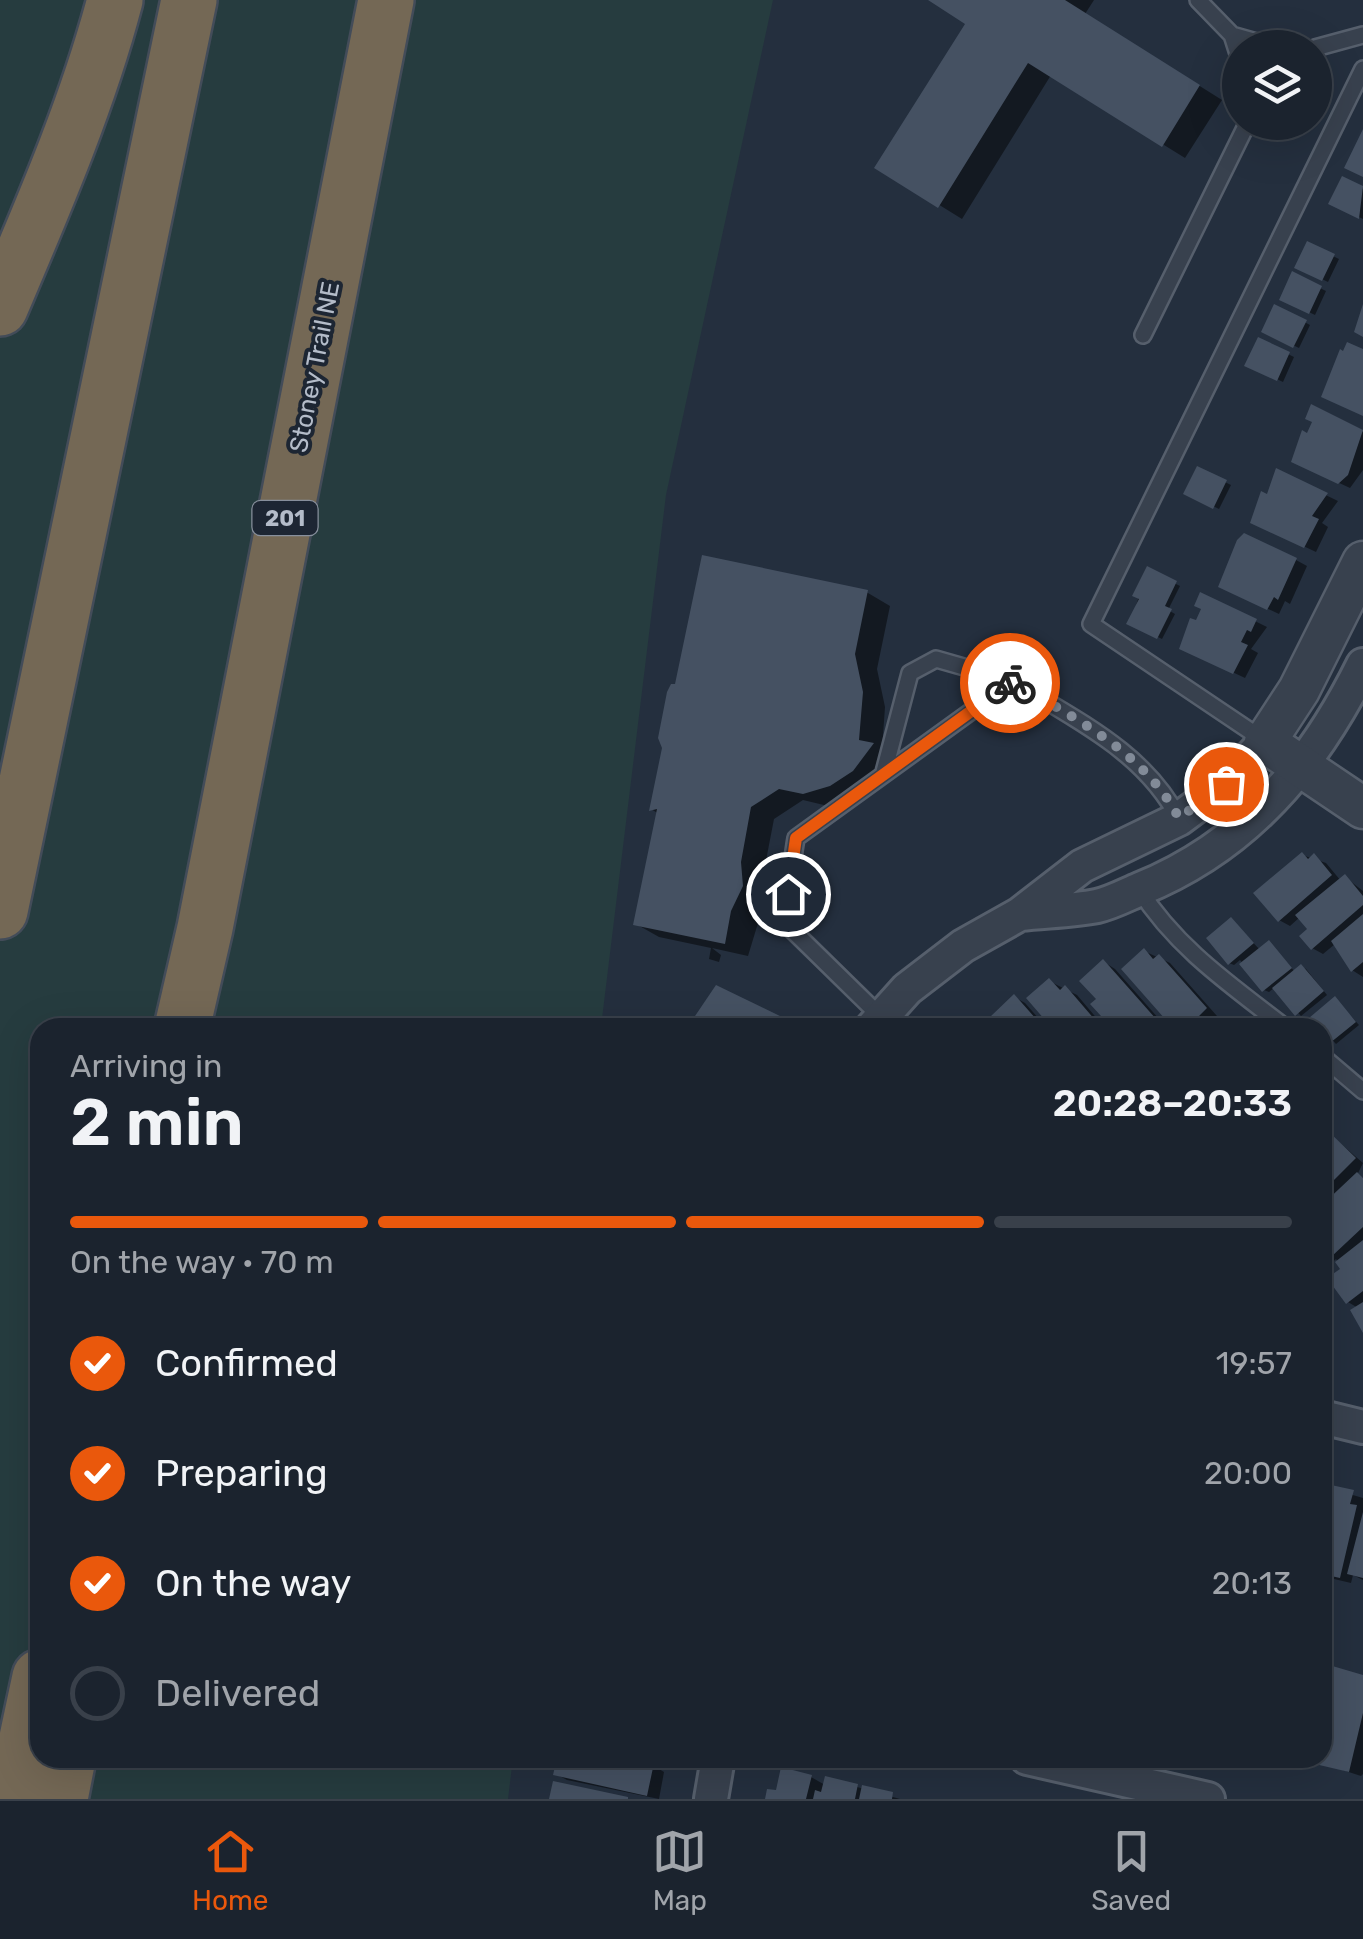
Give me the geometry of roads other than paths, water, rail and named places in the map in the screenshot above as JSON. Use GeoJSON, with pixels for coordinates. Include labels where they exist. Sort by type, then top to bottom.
{"type":"FeatureCollection","features":[{"type":"Feature","properties":{"kind":"highway"},"geometry":{"type":"LineString","coordinates":[[0,308],[48,196],[100,55],[115,0]]}},
{"type":"Feature","properties":{"kind":"highway"},"geometry":{"type":"LineString","coordinates":[[0,911],[189,0]]}},
{"type":"Feature","properties":{"kind":"highway","name":"Stoney Trail NE"},"geometry":{"type":"LineString","coordinates":[[184,1018],[206,928],[386,0]]}},
{"type":"Feature","properties":{"kind":"highway"},"geometry":{"type":"LineString","coordinates":[[199,1018],[206,928]]}},
{"type":"Feature","properties":{"kind":"highway"},"geometry":{"type":"LineString","coordinates":[[14,1799],[30,1724]]}},
{"type":"Feature","properties":{"kind":"highway"},"geometry":{"type":"LineString","coordinates":[[60,1799],[66,1768]]}},
{"type":"Feature","properties":{"kind":"street"},"geometry":{"type":"LineString","coordinates":[[881,1018],[907,989],[963,946],[1020,914],[1082,866],[1179,818],[1226,784],[1266,742],[1298,690],[1363,562]]}},
{"type":"Feature","properties":{"kind":"street"},"geometry":{"type":"LineString","coordinates":[[1020,914],[1098,906],[1210,852],[1253,820],[1304,766],[1363,665]]}},
{"type":"Feature","properties":{"kind":"street"},"geometry":{"type":"LineString","coordinates":[[1266,742],[1363,808]]}},
{"type":"Feature","properties":{"kind":"street"},"geometry":{"type":"LineString","coordinates":[[1332,1419],[1363,1426]]}},
{"type":"Feature","properties":{"kind":"street"},"geometry":{"type":"LineString","coordinates":[[711,1799],[716,1768]]}},
{"type":"Feature","properties":{"kind":"street"},"geometry":{"type":"LineString","coordinates":[[1070,1768],[1208,1799]]}},
{"type":"Feature","properties":{"kind":"lane"},"geometry":{"type":"LineString","coordinates":[[1198,0],[1227,30]]}},
{"type":"Feature","properties":{"kind":"lane"},"geometry":{"type":"LineString","coordinates":[[1332,43],[1363,35]]}},
{"type":"Feature","properties":{"kind":"lane"},"geometry":{"type":"LineString","coordinates":[[1266,742],[1091,624],[1363,69]]}},
{"type":"Feature","properties":{"kind":"lane"},"geometry":{"type":"LineString","coordinates":[[1142,335],[1238,140]]}},
{"type":"Feature","properties":{"kind":"lane"},"geometry":{"type":"LineString","coordinates":[[884,772],[910,673],[936,659],[1013,681],[1119,746],[1156,780],[1179,818]]}},
{"type":"Feature","properties":{"kind":"lane"},"geometry":{"type":"LineString","coordinates":[[873,1018],[783,921],[796,838],[1013,681]]}},
{"type":"Feature","properties":{"kind":"lane"},"geometry":{"type":"LineString","coordinates":[[1139,889],[1195,956],[1273,1018]]}},
{"type":"Feature","properties":{"kind":"lane"},"geometry":{"type":"LineString","coordinates":[[1332,1065],[1363,1091]]}}]}
